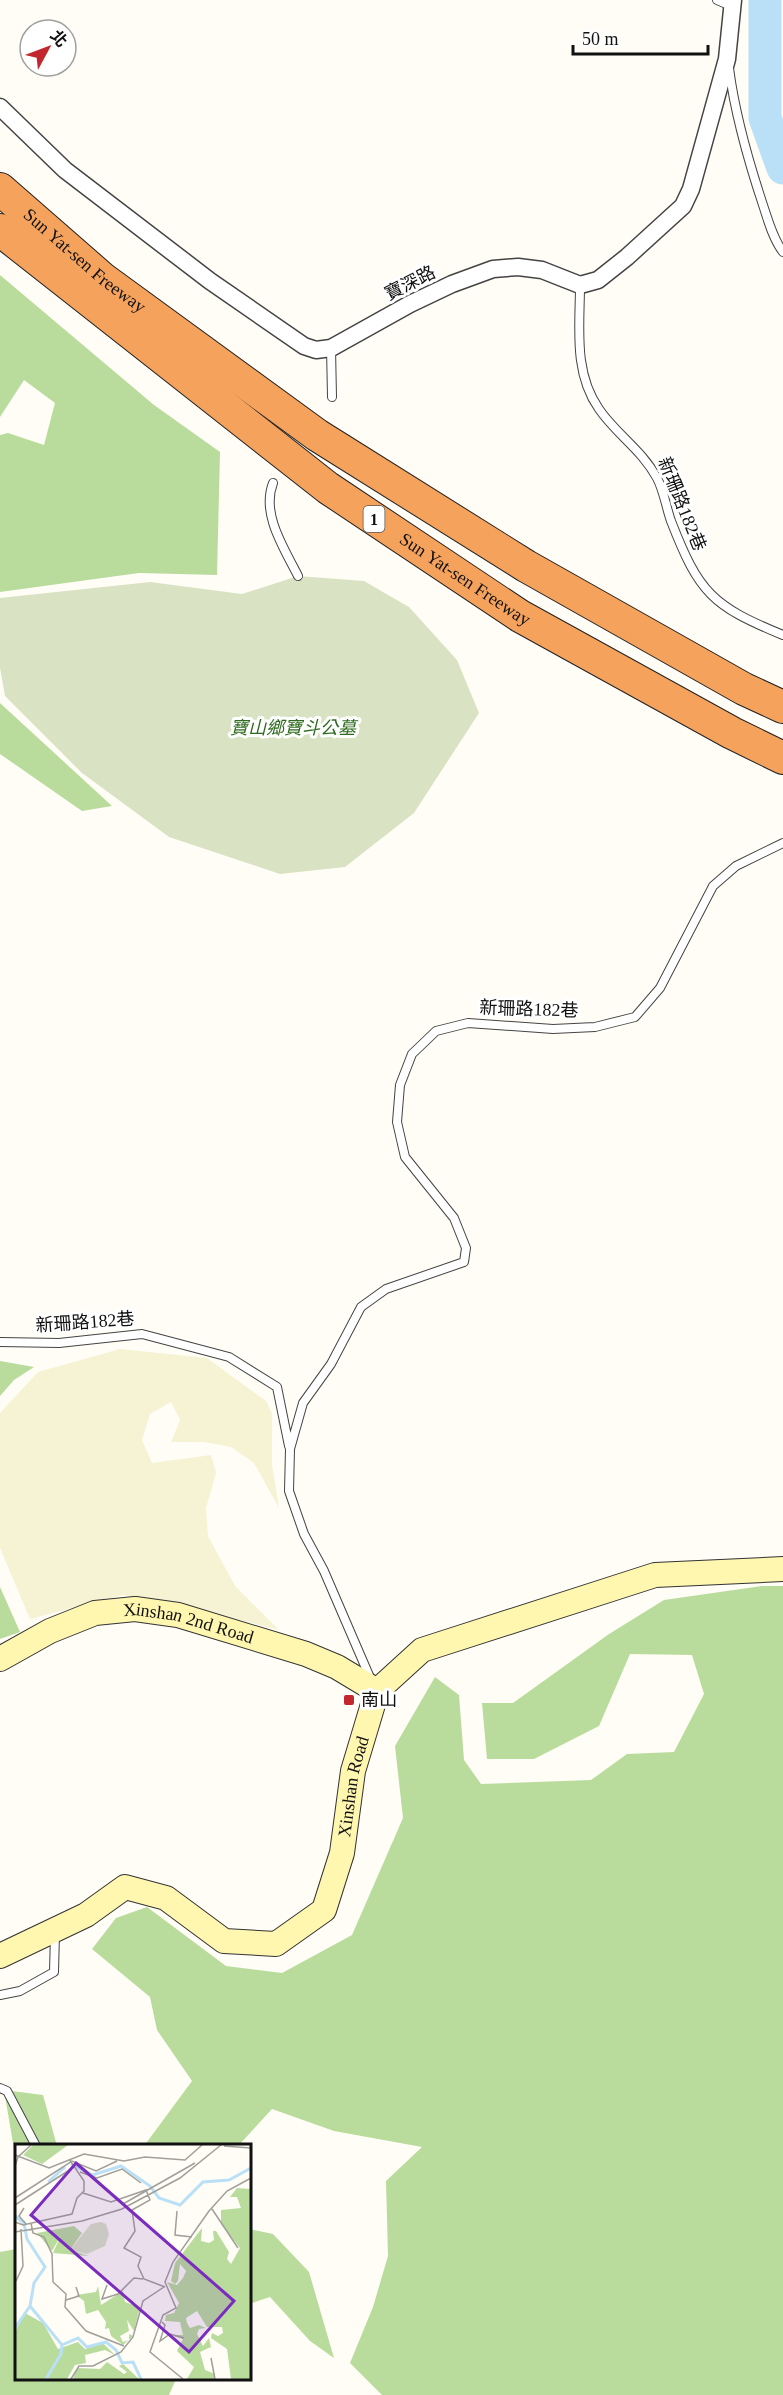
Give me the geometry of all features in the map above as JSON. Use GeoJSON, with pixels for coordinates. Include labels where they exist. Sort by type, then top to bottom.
{"type":"FeatureCollection","features":[{"type":"Feature","properties":{"kind":"highway","name":"Sun Yat-sen Freeway"},"geometry":{"type":"LineString","coordinates":[[0,189],[103,279],[317,435],[526,566],[744,689],[783,707]]}},
{"type":"Feature","properties":{"kind":"highway","name":"Sun Yat-sen Freeway"},"geometry":{"type":"LineString","coordinates":[[0,230],[328,488],[520,616],[732,733],[783,758]]}},
{"type":"Feature","properties":{"kind":"street"},"geometry":{"type":"LineString","coordinates":[[580,285],[598,280],[683,206],[700,165],[727,59],[727,2]]}},
{"type":"Feature","properties":{"kind":"street"},"geometry":{"type":"LineString","coordinates":[[0,107],[65,170],[225,292],[304,346],[316,350],[332,348]]}},
{"type":"Feature","properties":{"kind":"street","name":"寶深路"},"geometry":{"type":"LineString","coordinates":[[332,348],[410,304],[452,284],[493,269],[518,267],[542,270],[580,285]]}},
{"type":"Feature","properties":{"kind":"street"},"geometry":{"type":"LineString","coordinates":[[377,1691],[422,1650],[656,1575],[783,1569]]}},
{"type":"Feature","properties":{"kind":"street","name":"Xinshan 2nd Road"},"geometry":{"type":"LineString","coordinates":[[0,1659],[50,1631],[95,1613],[135,1609],[178,1615],[306,1654],[337,1667],[377,1691]]}},
{"type":"Feature","properties":{"kind":"street","name":"Xinshan Road"},"geometry":{"type":"LineString","coordinates":[[0,1956],[86,1915],[125,1887],[166,1898],[224,1941],[276,1944],[324,1910],[342,1853],[353,1771],[377,1691]]}},
{"type":"Feature","properties":{"kind":"lane"},"geometry":{"type":"LineString","coordinates":[[727,59],[734,106],[749,164],[767,219],[783,252]]}},
{"type":"Feature","properties":{"kind":"lane","name":"新珊路182巷"},"geometry":{"type":"LineString","coordinates":[[580,285],[579,354],[587,385],[599,409],[647,459],[659,481],[686,560],[707,593],[727,609],[783,635]]}},
{"type":"Feature","properties":{"kind":"lane"},"geometry":{"type":"LineString","coordinates":[[332,348],[332,398]]}},
{"type":"Feature","properties":{"kind":"lane"},"geometry":{"type":"LineString","coordinates":[[273,483],[267,498],[277,532],[298,576]]}},
{"type":"Feature","properties":{"kind":"lane","name":"新珊路182巷"},"geometry":{"type":"LineString","coordinates":[[290,1449],[303,1403],[330,1364],[361,1307],[386,1289],[464,1262],[466,1248],[454,1218],[405,1157],[397,1122],[400,1085],[412,1054],[436,1031],[468,1023],[553,1029],[595,1027],[635,1017],[660,988],[713,886],[736,866],[783,843]]}},
{"type":"Feature","properties":{"kind":"lane","name":"新珊路182巷"},"geometry":{"type":"LineString","coordinates":[[0,1342],[59,1343],[142,1334],[229,1357],[277,1386],[290,1449],[289,1491],[304,1534],[324,1571],[377,1691]]}},
{"type":"Feature","properties":{"kind":"lane"},"geometry":{"type":"LineString","coordinates":[[0,1995],[20,1991],[54,1972],[55,1930]]}},
{"type":"Feature","properties":{"kind":"lane"},"geometry":{"type":"LineString","coordinates":[[0,2088],[7,2091],[35,2144]]}},
{"type":"Feature","properties":{"kind":"shaded area"},"geometry":{"type":"Polygon","coordinates":[[[120,1349],[207,1358],[266,1401],[272,1413],[272,1464],[279,1508],[254,1463],[231,1447],[204,1442],[171,1442],[180,1420],[171,1402],[150,1414],[142,1440],[152,1463],[211,1455],[216,1473],[206,1508],[208,1536],[235,1586],[279,1630],[123,1595],[30,1619],[0,1548],[0,1413],[38,1372],[120,1349]]]}},
{"type":"Feature","properties":{"kind":"green space"},"geometry":{"type":"Polygon","coordinates":[[[0,275],[154,405],[220,452],[217,575],[139,573],[0,592],[0,435],[8,433],[44,445],[55,403],[24,380],[0,417],[0,275]]]}},
{"type":"Feature","properties":{"kind":"green space","name":"寶山鄉寶斗公墓"},"geometry":{"type":"Polygon","coordinates":[[[298,576],[364,581],[409,607],[457,660],[479,713],[414,813],[345,867],[280,874],[169,837],[82,773],[5,696],[0,668],[0,598],[150,582],[242,594],[298,576]]]}},
{"type":"Feature","properties":{"kind":"green space"},"geometry":{"type":"Polygon","coordinates":[[[0,703],[112,806],[82,811],[0,754],[0,703]]]}},
{"type":"Feature","properties":{"kind":"green space"},"geometry":{"type":"Polygon","coordinates":[[[0,1361],[34,1367],[14,1380],[0,1396],[0,1361]]]}},
{"type":"Feature","properties":{"kind":"green space"},"geometry":{"type":"Polygon","coordinates":[[[762,1586],[783,1586],[783,2395],[382,2395],[350,2363],[373,2307],[388,2256],[386,2181],[422,2147],[334,2131],[272,2109],[240,2144],[145,2144],[192,2081],[157,2030],[150,1997],[92,1949],[116,1918],[147,1907],[226,1966],[282,1973],[352,1935],[403,1818],[395,1746],[435,1677],[459,1695],[464,1760],[481,1784],[591,1780],[627,1754],[674,1752],[704,1694],[692,1655],[630,1654],[599,1726],[534,1759],[487,1759],[482,1703],[513,1703],[609,1634],[664,1600],[762,1586]]]}},
{"type":"Feature","properties":{"kind":"green space"},"geometry":{"type":"Polygon","coordinates":[[[0,1587],[20,1632],[0,1639],[0,1587]]]}},
{"type":"Feature","properties":{"kind":"green space"},"geometry":{"type":"Polygon","coordinates":[[[4,2090],[43,2095],[56,2144],[15,2144],[15,2155],[4,2090]]]}},
{"type":"Feature","properties":{"kind":"green space"},"geometry":{"type":"Polygon","coordinates":[[[250,2229],[273,2234],[309,2272],[334,2358],[310,2341],[270,2297],[250,2304],[250,2229]]]}},
{"type":"Feature","properties":{"kind":"green space"},"geometry":{"type":"Polygon","coordinates":[[[15,2249],[15,2380],[176,2380],[169,2395],[0,2395],[0,2252],[15,2249]]]}},
{"type":"Feature","properties":{"kind":"waterway"},"geometry":{"type":"LineString","coordinates":[[765,0],[765,118],[783,168]]}},
{"type":"Feature","properties":{"kind":"place","name":"南山"},"geometry":{"type":"Point","coordinates":[349,1700]}}]}
